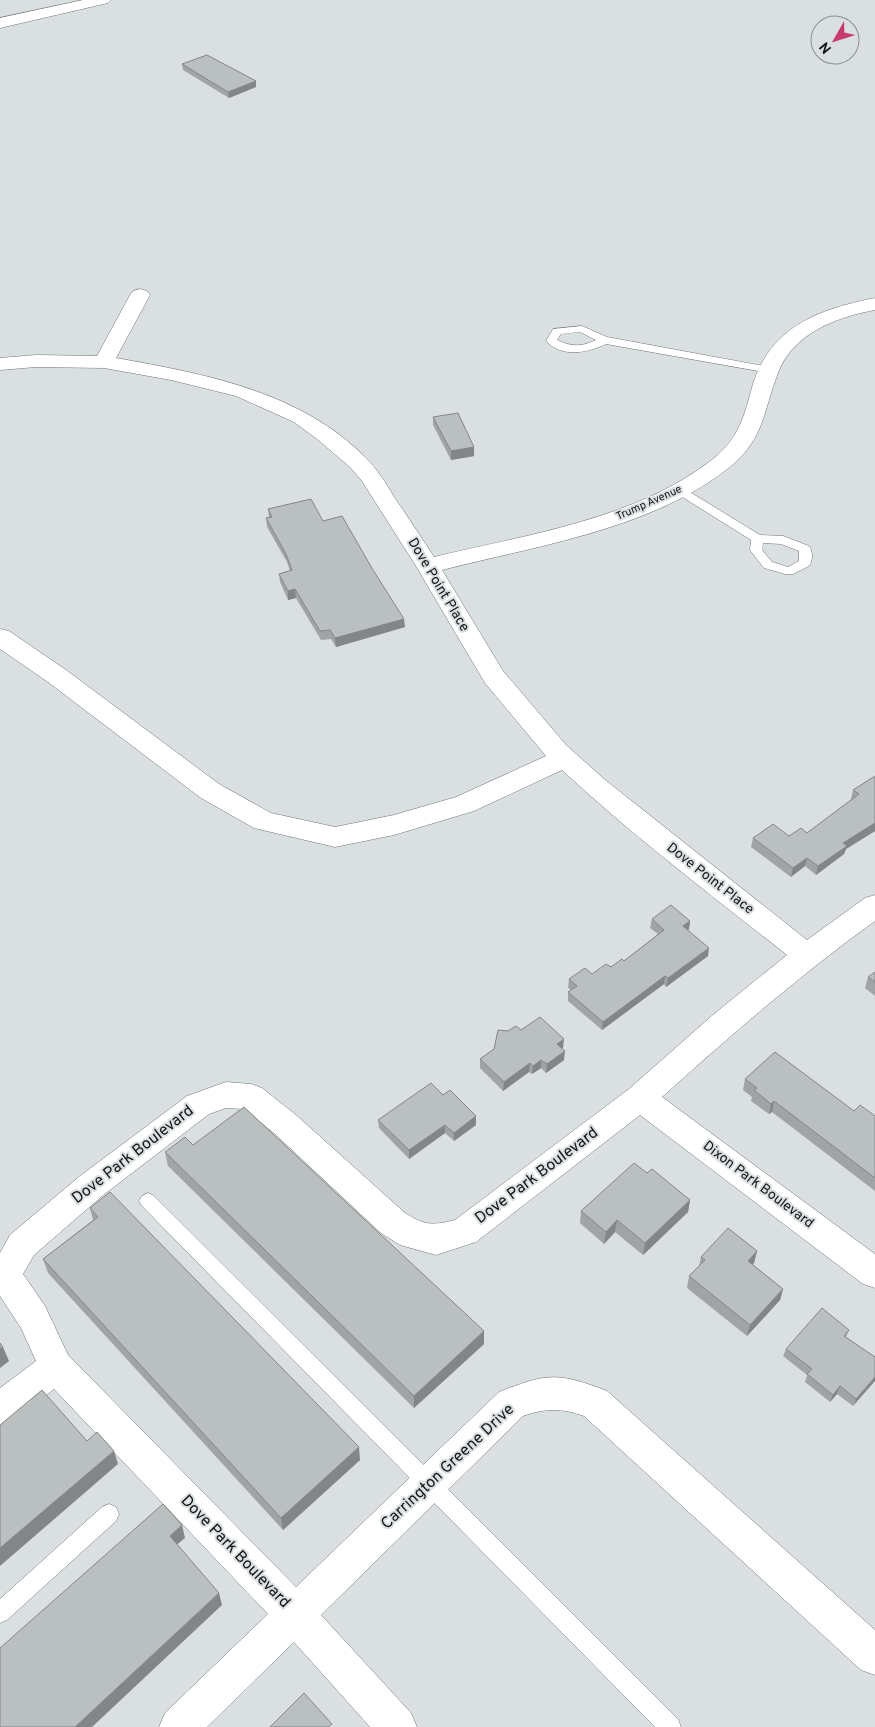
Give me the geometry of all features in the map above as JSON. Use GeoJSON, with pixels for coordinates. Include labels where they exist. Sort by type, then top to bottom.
{"type":"FeatureCollection","features":[{"type":"Feature","properties":{"kind":"street"},"geometry":{"type":"LineString","coordinates":[[0,23],[103,0]]}},
{"type":"Feature","properties":{"kind":"street"},"geometry":{"type":"LineString","coordinates":[[104,362],[140,295]]}},
{"type":"Feature","properties":{"kind":"street","name":"Trump Avenue"},"geometry":{"type":"LineString","coordinates":[[428,566],[602,522],[636,511],[680,490],[722,462],[744,439],[750,428],[769,370],[787,341],[808,327],[836,313],[875,304]]}},
{"type":"Feature","properties":{"kind":"street","name":"Dove Point Place"},"geometry":{"type":"LineString","coordinates":[[0,364],[36,361],[104,362],[171,374],[233,390],[274,405],[301,418],[325,434],[358,462],[370,478],[428,566],[494,677],[565,758],[595,786],[808,955]]}},
{"type":"Feature","properties":{"kind":"street"},"geometry":{"type":"LineString","coordinates":[[0,638],[57,676],[210,791],[264,821],[336,837],[394,825],[465,804],[565,758]]}},
{"type":"Feature","properties":{"kind":"street","name":"Dove Park Boulevard"},"geometry":{"type":"LineString","coordinates":[[397,1727],[295,1614],[56,1366],[33,1317],[5,1275],[22,1245],[91,1186],[198,1105],[226,1095],[251,1097],[285,1124],[393,1223],[412,1235],[436,1240],[464,1232],[640,1098],[725,1022],[808,955],[875,906]]}},
{"type":"Feature","properties":{"kind":"street","name":"Dixon Park Boulevard"},"geometry":{"type":"LineString","coordinates":[[640,1098],[875,1273]]}},
{"type":"Feature","properties":{"kind":"street"},"geometry":{"type":"LineString","coordinates":[[0,1410],[56,1366]]}},
{"type":"Feature","properties":{"kind":"street","name":"Carrington Greene Drive"},"geometry":{"type":"LineString","coordinates":[[179,1727],[511,1404],[538,1394],[564,1393],[594,1403],[875,1656]]}},
{"type":"Feature","properties":{"kind":"lane"},"geometry":{"type":"LineString","coordinates":[[604,340],[769,370]]}},
{"type":"Feature","properties":{"kind":"lane"},"geometry":{"type":"LineString","coordinates":[[680,490],[757,538]]}},
{"type":"Feature","properties":{"kind":"lane"},"geometry":{"type":"LineString","coordinates":[[148,1201],[670,1727]]}},
{"type":"Feature","properties":{"kind":"lane"},"geometry":{"type":"LineString","coordinates":[[0,1613],[109,1514]]}},
{"type":"Feature","properties":{"kind":"building"},"geometry":{"type":"Polygon","coordinates":[[[207,55],[256,81],[228,92],[182,64],[207,55]]]}},
{"type":"Feature","properties":{"kind":"building"},"geometry":{"type":"Polygon","coordinates":[[[458,413],[474,447],[451,451],[433,417],[458,413]]]}},
{"type":"Feature","properties":{"kind":"building"},"geometry":{"type":"Polygon","coordinates":[[[311,499],[323,521],[342,516],[404,619],[335,638],[330,630],[320,631],[295,589],[288,591],[279,574],[292,570],[286,554],[266,518],[272,517],[268,509],[311,499]]]}},
{"type":"Feature","properties":{"kind":"building"},"geometry":{"type":"Polygon","coordinates":[[[875,776],[875,823],[843,843],[847,846],[818,866],[807,858],[793,868],[753,838],[773,824],[789,836],[801,828],[807,833],[859,794],[853,790],[875,776]]]}},
{"type":"Feature","properties":{"kind":"building"},"geometry":{"type":"Polygon","coordinates":[[[671,905],[690,921],[683,926],[709,948],[668,978],[665,976],[603,1022],[568,992],[577,986],[569,979],[585,968],[592,974],[606,964],[611,967],[622,959],[624,961],[664,930],[652,919],[671,905]]]}},
{"type":"Feature","properties":{"kind":"building"},"geometry":{"type":"Polygon","coordinates":[[[875,972],[875,982],[868,977],[875,972]]]}},
{"type":"Feature","properties":{"kind":"building"},"geometry":{"type":"Polygon","coordinates":[[[540,1017],[564,1039],[557,1044],[565,1051],[547,1064],[541,1060],[533,1066],[530,1063],[504,1082],[480,1059],[494,1049],[498,1030],[508,1031],[516,1026],[521,1030],[540,1017]]]}},
{"type":"Feature","properties":{"kind":"building"},"geometry":{"type":"Polygon","coordinates":[[[775,1052],[854,1111],[860,1105],[875,1116],[875,1178],[774,1101],[771,1104],[754,1090],[757,1088],[745,1079],[775,1052]]]}},
{"type":"Feature","properties":{"kind":"building"},"geometry":{"type":"Polygon","coordinates":[[[431,1083],[443,1095],[450,1090],[476,1116],[454,1133],[445,1125],[409,1150],[378,1120],[431,1083]]]}},
{"type":"Feature","properties":{"kind":"building"},"geometry":{"type":"Polygon","coordinates":[[[244,1107],[484,1331],[414,1396],[165,1152],[185,1137],[193,1145],[244,1107]]]}},
{"type":"Feature","properties":{"kind":"building"},"geometry":{"type":"Polygon","coordinates":[[[634,1163],[647,1173],[652,1169],[690,1200],[645,1243],[617,1220],[606,1232],[581,1211],[634,1163]]]}},
{"type":"Feature","properties":{"kind":"building"},"geometry":{"type":"Polygon","coordinates":[[[110,1192],[359,1447],[281,1518],[43,1259],[98,1217],[90,1208],[110,1192]]]}},
{"type":"Feature","properties":{"kind":"building"},"geometry":{"type":"Polygon","coordinates":[[[728,1228],[757,1251],[748,1261],[783,1289],[750,1325],[689,1276],[705,1260],[701,1257],[728,1228]]]}},
{"type":"Feature","properties":{"kind":"building"},"geometry":{"type":"Polygon","coordinates":[[[822,1308],[849,1330],[844,1336],[875,1357],[875,1377],[856,1399],[840,1386],[833,1395],[807,1374],[812,1369],[786,1349],[822,1308]]]}},
{"type":"Feature","properties":{"kind":"building"},"geometry":{"type":"Polygon","coordinates":[[[42,1390],[87,1441],[97,1432],[114,1451],[0,1548],[0,1425],[42,1390]]]}},
{"type":"Feature","properties":{"kind":"building"},"geometry":{"type":"Polygon","coordinates":[[[163,1504],[182,1525],[170,1536],[219,1593],[75,1727],[0,1727],[0,1648],[163,1504]]]}},
{"type":"Feature","properties":{"kind":"building"},"geometry":{"type":"Polygon","coordinates":[[[304,1693],[332,1724],[328,1727],[270,1727],[304,1693]]]}}]}
